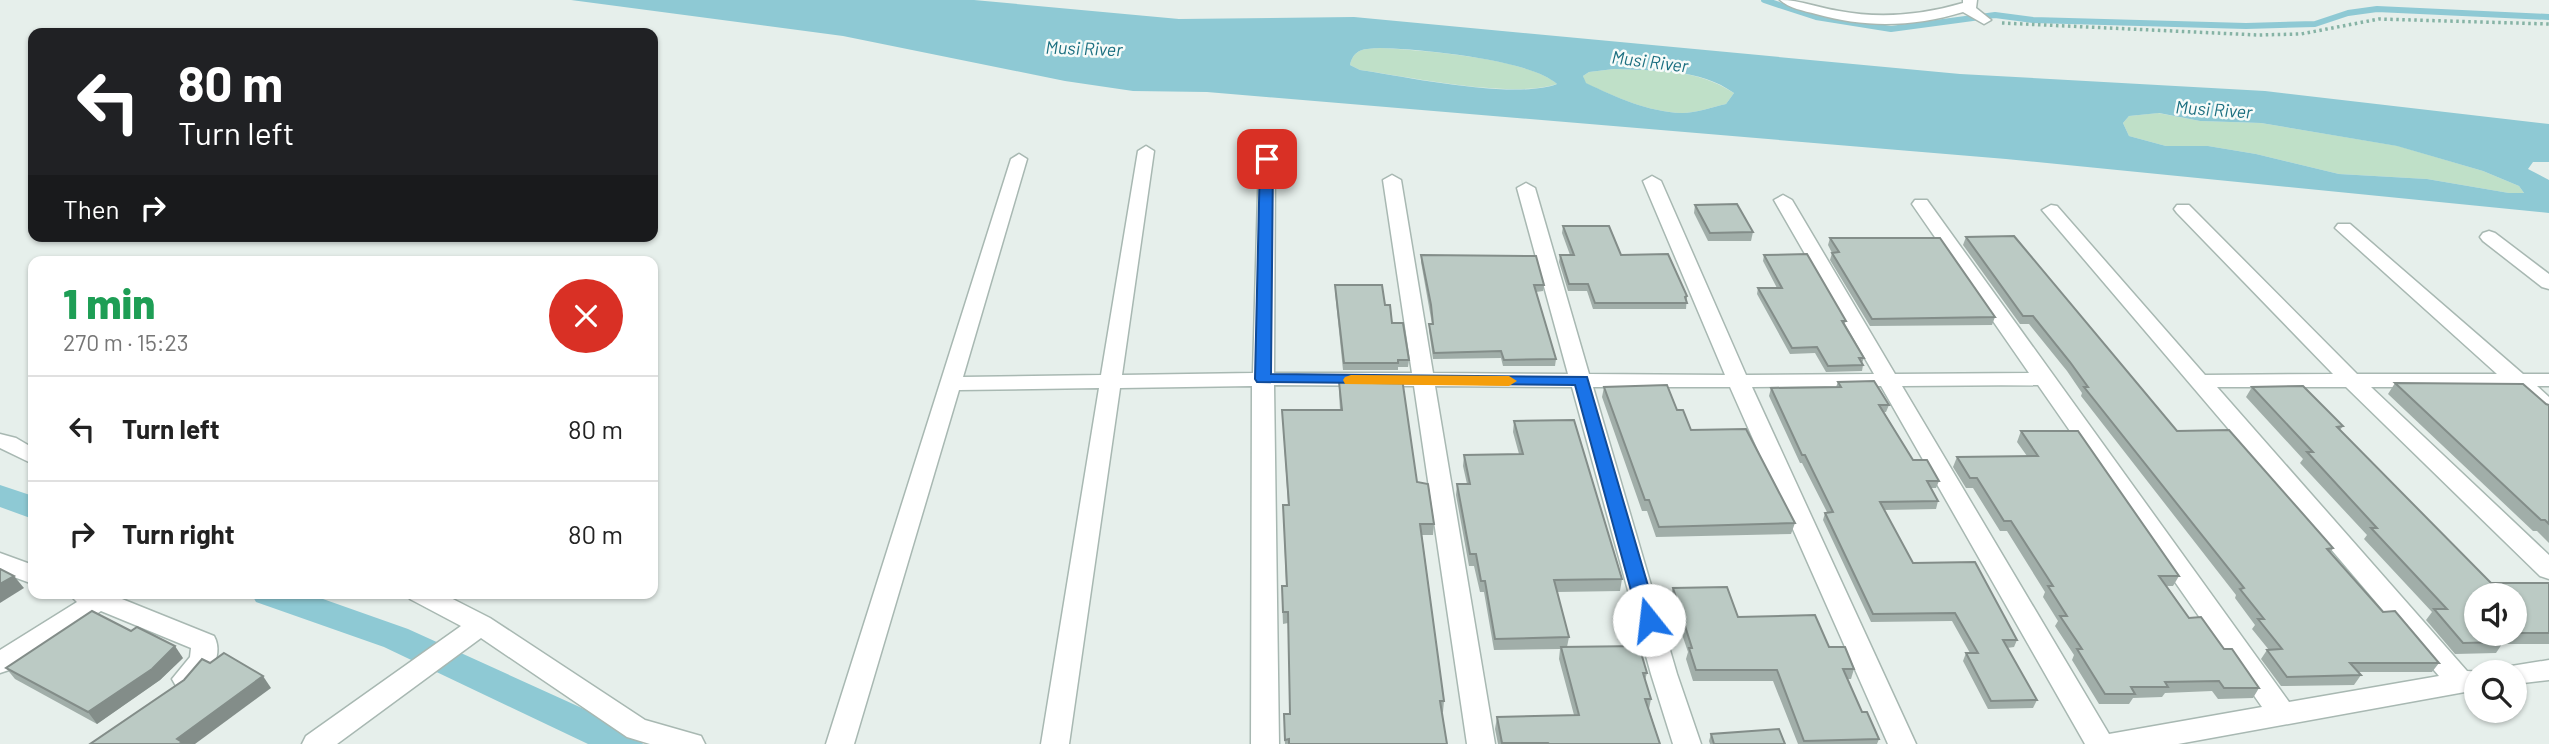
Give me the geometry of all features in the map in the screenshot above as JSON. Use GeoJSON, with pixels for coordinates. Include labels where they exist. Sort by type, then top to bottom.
{"type":"FeatureCollection","features":[{"type":"Feature","properties":{"kind":"street"},"geometry":{"type":"LineString","coordinates":[[1787,0],[1820,11],[1877,22],[1924,20],[1970,5],[1984,20]]}},
{"type":"Feature","properties":{"kind":"street"},"geometry":{"type":"LineString","coordinates":[[1055,744],[1146,151]]}},
{"type":"Feature","properties":{"kind":"street"},"geometry":{"type":"LineString","coordinates":[[840,744],[1018,159]]}},
{"type":"Feature","properties":{"kind":"street"},"geometry":{"type":"LineString","coordinates":[[1265,744],[1263,379],[1267,159]]}},
{"type":"Feature","properties":{"kind":"street"},"geometry":{"type":"LineString","coordinates":[[1392,180],[1481,744]]}},
{"type":"Feature","properties":{"kind":"street"},"geometry":{"type":"LineString","coordinates":[[1652,181],[1738,381],[1902,744]]}},
{"type":"Feature","properties":{"kind":"street"},"geometry":{"type":"LineString","coordinates":[[1527,188],[1664,674],[1687,744]]}},
{"type":"Feature","properties":{"kind":"street"},"geometry":{"type":"LineString","coordinates":[[1783,200],[1886,381],[2100,744]]}},
{"type":"Feature","properties":{"kind":"street"},"geometry":{"type":"LineString","coordinates":[[1921,204],[2281,713]]}},
{"type":"Feature","properties":{"kind":"street"},"geometry":{"type":"LineString","coordinates":[[2183,209],[2351,380],[2549,570]]}},
{"type":"Feature","properties":{"kind":"street"},"geometry":{"type":"LineString","coordinates":[[2051,210],[2199,381],[2464,677]]}},
{"type":"Feature","properties":{"kind":"street"},"geometry":{"type":"LineString","coordinates":[[2344,228],[2549,408]]}},
{"type":"Feature","properties":{"kind":"street"},"geometry":{"type":"LineString","coordinates":[[2489,237],[2549,283]]}},
{"type":"Feature","properties":{"kind":"street"},"geometry":{"type":"LineString","coordinates":[[950,384],[1263,379],[2046,379]]}},
{"type":"Feature","properties":{"kind":"street"},"geometry":{"type":"LineString","coordinates":[[2199,381],[2549,380]]}},
{"type":"Feature","properties":{"kind":"street"},"geometry":{"type":"LineString","coordinates":[[0,441],[28,454]]}},
{"type":"Feature","properties":{"kind":"street"},"geometry":{"type":"LineString","coordinates":[[0,562],[28,573]]}},
{"type":"Feature","properties":{"kind":"street"},"geometry":{"type":"LineString","coordinates":[[0,663],[87,599]]}},
{"type":"Feature","properties":{"kind":"street"},"geometry":{"type":"LineString","coordinates":[[95,599],[205,643],[203,661],[170,691]]}},
{"type":"Feature","properties":{"kind":"street"},"geometry":{"type":"LineString","coordinates":[[427,599],[471,632],[637,729],[691,744]]}},
{"type":"Feature","properties":{"kind":"street"},"geometry":{"type":"LineString","coordinates":[[316,744],[471,632]]}},
{"type":"Feature","properties":{"kind":"street"},"geometry":{"type":"LineString","coordinates":[[2527,673],[2549,670]]}},
{"type":"Feature","properties":{"kind":"street"},"geometry":{"type":"LineString","coordinates":[[2114,744],[2464,682]]}},
{"type":"Feature","properties":{"kind":"path"},"geometry":{"type":"LineString","coordinates":[[1984,20],[2258,35],[2301,34],[2379,19],[2549,24]]}},
{"type":"Feature","properties":{"kind":"green space"},"geometry":{"type":"Polygon","coordinates":[[[1380,48],[1447,53],[1499,62],[1543,75],[1557,84],[1538,88],[1488,88],[1360,70],[1350,65],[1357,52],[1380,48]]]}},
{"type":"Feature","properties":{"kind":"green space"},"geometry":{"type":"Polygon","coordinates":[[[1614,69],[1691,75],[1734,93],[1726,104],[1682,113],[1645,107],[1585,83],[1583,76],[1589,72],[1614,69]]]}},
{"type":"Feature","properties":{"kind":"green space"},"geometry":{"type":"Polygon","coordinates":[[[2158,113],[2200,121],[2261,123],[2398,146],[2483,171],[2519,186],[2524,193],[2509,193],[2427,179],[2339,174],[2256,154],[2208,146],[2166,146],[2129,136],[2123,123],[2129,116],[2158,113]]]}},
{"type":"Feature","properties":{"kind":"water","name":"Musi River"},"geometry":{"type":"Polygon","coordinates":[[[571,0],[974,0],[1179,19],[1354,17],[1960,74],[2265,91],[2549,124],[2549,162],[2533,162],[2528,169],[2549,180],[2549,213],[2006,159],[1207,92],[1133,91],[1065,81],[843,36],[571,0]],[[1380,48],[1357,52],[1350,65],[1360,70],[1432,82],[1489,88],[1516,90],[1557,84],[1543,75],[1499,62],[1446,53],[1380,48]],[[1614,69],[1589,72],[1583,76],[1586,83],[1632,103],[1669,112],[1693,112],[1726,104],[1734,93],[1706,79],[1676,72],[1614,69]],[[2159,113],[2129,116],[2123,123],[2129,136],[2166,146],[2208,146],[2256,154],[2339,174],[2427,179],[2509,193],[2524,193],[2519,186],[2483,171],[2397,146],[2261,123],[2200,121],[2159,113]]]}},
{"type":"Feature","properties":{"kind":"building"},"geometry":{"type":"Polygon","coordinates":[[[1737,204],[1753,232],[1710,233],[1695,205],[1737,204]]]}},
{"type":"Feature","properties":{"kind":"building"},"geometry":{"type":"Polygon","coordinates":[[[1563,226],[1609,226],[1621,255],[1668,254],[1687,296],[1687,303],[1595,303],[1588,284],[1569,284],[1560,255],[1574,255],[1563,226]]]}},
{"type":"Feature","properties":{"kind":"building"},"geometry":{"type":"Polygon","coordinates":[[[2014,236],[2177,431],[2229,430],[2333,548],[2327,549],[2383,612],[2395,611],[2439,663],[2350,663],[2361,675],[2287,677],[2267,650],[2282,649],[2258,619],[2264,619],[2240,589],[2244,588],[2084,387],[2088,387],[2033,316],[2023,316],[1966,237],[2014,236]]]}},
{"type":"Feature","properties":{"kind":"building"},"geometry":{"type":"Polygon","coordinates":[[[1830,238],[1940,238],[1995,317],[1872,319],[1832,253],[1839,252],[1830,238]]]}},
{"type":"Feature","properties":{"kind":"building"},"geometry":{"type":"Polygon","coordinates":[[[1807,254],[1846,321],[1842,321],[1864,358],[1859,358],[1863,365],[1828,366],[1817,347],[1792,348],[1758,288],[1782,288],[1764,255],[1807,254]]]}},
{"type":"Feature","properties":{"kind":"building"},"geometry":{"type":"Polygon","coordinates":[[[1421,255],[1536,256],[1544,285],[1534,285],[1556,359],[1504,360],[1501,351],[1434,353],[1429,324],[1433,324],[1431,305],[1421,255]]]}},
{"type":"Feature","properties":{"kind":"building"},"geometry":{"type":"Polygon","coordinates":[[[1335,285],[1382,285],[1385,305],[1390,305],[1392,323],[1403,323],[1409,360],[1398,360],[1398,363],[1344,363],[1335,285]]]}},
{"type":"Feature","properties":{"kind":"building"},"geometry":{"type":"Polygon","coordinates":[[[1346,377],[1402,378],[1417,482],[1428,484],[1434,524],[1420,524],[1444,701],[1440,701],[1447,744],[1289,744],[1289,739],[1285,740],[1284,714],[1290,714],[1288,612],[1283,612],[1282,586],[1287,586],[1283,505],[1289,505],[1282,410],[1342,410],[1339,382],[1346,382],[1346,377]]]}},
{"type":"Feature","properties":{"kind":"building"},"geometry":{"type":"Polygon","coordinates":[[[1874,381],[1889,405],[1879,405],[1913,460],[1927,460],[1939,481],[1927,481],[1938,501],[1880,502],[1913,563],[1975,562],[2017,640],[2003,640],[2037,700],[1991,701],[1966,653],[1978,653],[1955,613],[1873,614],[1825,513],[1833,512],[1805,455],[1802,455],[1771,388],[1841,387],[1838,382],[1874,381]]]}},
{"type":"Feature","properties":{"kind":"building"},"geometry":{"type":"Polygon","coordinates":[[[2395,383],[2523,384],[2549,405],[2549,524],[2541,520],[2395,383]]]}},
{"type":"Feature","properties":{"kind":"building"},"geometry":{"type":"Polygon","coordinates":[[[1667,385],[1677,410],[1683,410],[1691,430],[1746,429],[1795,523],[1659,527],[1649,500],[1645,500],[1604,387],[1667,385]]]}},
{"type":"Feature","properties":{"kind":"building"},"geometry":{"type":"Polygon","coordinates":[[[2303,386],[2343,426],[2337,427],[2491,583],[2464,583],[2464,643],[2434,609],[2447,609],[2371,528],[2377,528],[2307,452],[2313,452],[2252,387],[2303,386]]]}},
{"type":"Feature","properties":{"kind":"building"},"geometry":{"type":"Polygon","coordinates":[[[1574,420],[1622,579],[1554,580],[1569,637],[1495,639],[1485,581],[1481,581],[1476,554],[1470,554],[1457,484],[1470,484],[1464,455],[1523,454],[1514,421],[1574,420]]]}},
{"type":"Feature","properties":{"kind":"building"},"geometry":{"type":"Polygon","coordinates":[[[2021,431],[2078,431],[2179,576],[2159,576],[2189,618],[2201,617],[2224,649],[2232,649],[2259,688],[2224,688],[2219,681],[2165,682],[2168,687],[2131,687],[2135,694],[2105,694],[2077,649],[2082,649],[2060,616],[2067,616],[2048,586],[2053,586],[2011,521],[2004,521],[1977,478],[1970,478],[1957,457],[2038,456],[2021,431]]]}},
{"type":"Feature","properties":{"kind":"building"},"geometry":{"type":"Polygon","coordinates":[[[0,569],[14,576],[0,584],[0,569]]]}},
{"type":"Feature","properties":{"kind":"building"},"geometry":{"type":"Polygon","coordinates":[[[2527,583],[2549,583],[2549,633],[2527,633],[2527,583]]]}},
{"type":"Feature","properties":{"kind":"building"},"geometry":{"type":"Polygon","coordinates":[[[1727,587],[1738,617],[1815,615],[1829,647],[1845,647],[1854,669],[1843,669],[1862,712],[1867,712],[1879,739],[1804,741],[1777,670],[1696,670],[1673,588],[1727,587]]]}},
{"type":"Feature","properties":{"kind":"building"},"geometry":{"type":"Polygon","coordinates":[[[92,611],[131,631],[137,627],[175,646],[152,669],[88,712],[6,668],[92,611]]]}},
{"type":"Feature","properties":{"kind":"building"},"geometry":{"type":"Polygon","coordinates":[[[1639,646],[1651,699],[1645,699],[1660,744],[1502,743],[1497,717],[1579,715],[1561,647],[1639,646]]]}},
{"type":"Feature","properties":{"kind":"building"},"geometry":{"type":"Polygon","coordinates":[[[224,653],[263,676],[177,739],[182,742],[90,744],[184,680],[202,659],[210,663],[224,653]]]}},
{"type":"Feature","properties":{"kind":"building"},"geometry":{"type":"Polygon","coordinates":[[[1779,729],[1785,744],[1714,744],[1711,734],[1779,729]]]}},
{"type":"Feature","properties":{"kind":"waterway"},"geometry":{"type":"LineString","coordinates":[[1764,0],[1816,17],[1891,29],[1995,15],[2033,20],[2246,26],[2315,24],[2348,13],[2377,9],[2549,17]]}},
{"type":"Feature","properties":{"kind":"waterway"},"geometry":{"type":"LineString","coordinates":[[0,495],[28,506]]}},
{"type":"Feature","properties":{"kind":"waterway"},"geometry":{"type":"LineString","coordinates":[[285,599],[396,638],[624,744]]}},
{"type":"Feature","properties":{"kind":"slow traffic"},"geometry":{"type":"LineString","coordinates":[[1351,380],[1509,381]]}},
{"type":"Feature","properties":{"kind":"route"},"geometry":{"type":"LineString","coordinates":[[1267,159],[1263,379],[1581,381],[1649,620]]}}]}
